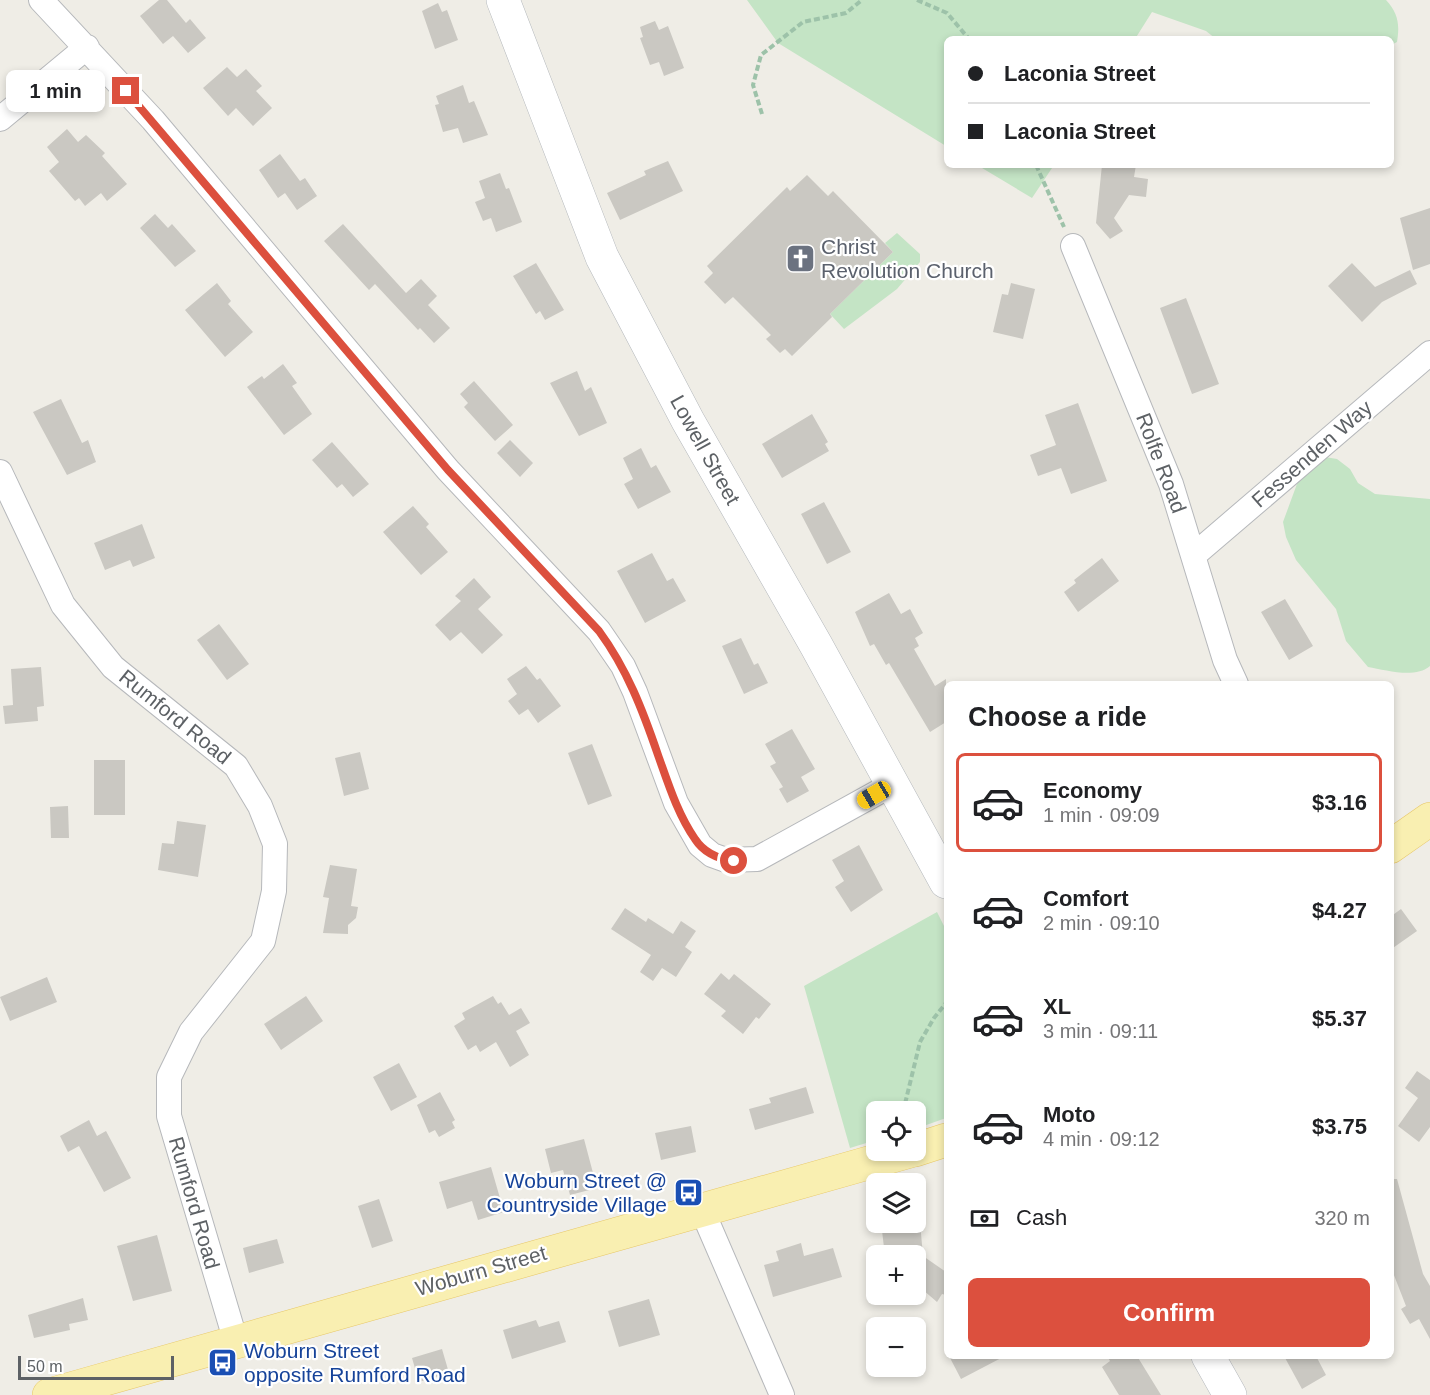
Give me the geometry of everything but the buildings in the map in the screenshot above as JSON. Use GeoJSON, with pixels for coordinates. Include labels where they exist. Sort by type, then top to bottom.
{"type":"FeatureCollection","features":[{"type":"Feature","properties":{"kind":"main road","name":"Lowell Street"},"geometry":{"type":"LineString","coordinates":[[503,0],[602,257],[688,422],[944,878]]}},
{"type":"Feature","properties":{"kind":"main road"},"geometry":{"type":"LineString","coordinates":[[1394,844],[1430,819]]}},
{"type":"Feature","properties":{"kind":"main road","name":"Woburn Street"},"geometry":{"type":"LineString","coordinates":[[926,1146],[944,1141]]}},
{"type":"Feature","properties":{"kind":"main road","name":"Woburn Street"},"geometry":{"type":"LineString","coordinates":[[49,1395],[875,1161]]}},
{"type":"Feature","properties":{"kind":"main road"},"geometry":{"type":"LineString","coordinates":[[1210,1359],[1230,1395]]}},
{"type":"Feature","properties":{"kind":"street"},"geometry":{"type":"LineString","coordinates":[[41,0],[153,120],[448,470],[599,631],[617,657],[635,692],[676,802],[700,845],[712,855],[726,860],[757,859],[893,784]]}},
{"type":"Feature","properties":{"kind":"street"},"geometry":{"type":"LineString","coordinates":[[0,119],[87,47]]}},
{"type":"Feature","properties":{"kind":"street","name":"Rolfe Road"},"geometry":{"type":"LineString","coordinates":[[1073,246],[1171,484],[1225,660],[1235,681]]}},
{"type":"Feature","properties":{"kind":"street","name":"Fessenden Way"},"geometry":{"type":"LineString","coordinates":[[1193,556],[1430,352]]}},
{"type":"Feature","properties":{"kind":"street","name":"Rumford Road"},"geometry":{"type":"LineString","coordinates":[[0,472],[63,605],[113,667],[236,766],[260,806],[275,844],[274,891],[263,940],[191,1032],[169,1077],[169,1116],[236,1342]]}},
{"type":"Feature","properties":{"kind":"street"},"geometry":{"type":"LineString","coordinates":[[702,1210],[782,1395]]}},
{"type":"Feature","properties":{"kind":"path"},"geometry":{"type":"LineString","coordinates":[[762,114],[753,86],[761,55],[803,22],[846,13],[862,0]]}},
{"type":"Feature","properties":{"kind":"path"},"geometry":{"type":"LineString","coordinates":[[917,0],[947,13],[966,36]]}},
{"type":"Feature","properties":{"kind":"path"},"geometry":{"type":"LineString","coordinates":[[1037,168],[1073,246]]}},
{"type":"Feature","properties":{"kind":"path"},"geometry":{"type":"LineString","coordinates":[[906,1101],[920,1042],[928,1025],[944,1005]]}},
{"type":"Feature","properties":{"kind":"green space"},"geometry":{"type":"Polygon","coordinates":[[[747,0],[1386,0],[1396,14],[1398,30],[1397,42],[1394,44],[1394,36],[1212,36],[1206,31],[1152,12],[1137,36],[944,36],[944,145],[778,43],[747,0]]]}},
{"type":"Feature","properties":{"kind":"green space"},"geometry":{"type":"Polygon","coordinates":[[[982,168],[1052,168],[1032,198],[982,168]]]}},
{"type":"Feature","properties":{"kind":"green space"},"geometry":{"type":"Polygon","coordinates":[[[897,233],[920,254],[920,262],[897,289],[844,329],[830,314],[893,252],[885,243],[897,233]]]}},
{"type":"Feature","properties":{"kind":"green space"},"geometry":{"type":"Polygon","coordinates":[[[1319,456],[1337,459],[1350,469],[1358,483],[1375,494],[1430,499],[1430,666],[1424,670],[1409,673],[1368,667],[1346,641],[1336,609],[1296,560],[1286,537],[1283,522],[1301,473],[1319,456]]]}},
{"type":"Feature","properties":{"kind":"green space"},"geometry":{"type":"Polygon","coordinates":[[[937,912],[944,926],[944,1119],[926,1125],[926,1101],[866,1101],[866,1143],[850,1148],[804,986],[937,912]]]}},
{"type":"Feature","properties":{"kind":"place","name":"Christ Revolution Church"},"geometry":{"type":"Point","coordinates":[800,259]}},
{"type":"Feature","properties":{"kind":"place","name":"Woburn Street @ Countryside Village"},"geometry":{"type":"Point","coordinates":[688,1193]}},
{"type":"Feature","properties":{"kind":"place","name":"Woburn Street opposite Rumford Road"},"geometry":{"type":"Point","coordinates":[223,1363]}},
{"type":"Feature","properties":{"kind":"route"},"geometry":{"type":"LineString","coordinates":[[126,91],[153,120],[397,412],[448,470],[584,612],[612,648],[635,692],[676,802],[695,839],[712,855],[734,861]]}}]}
